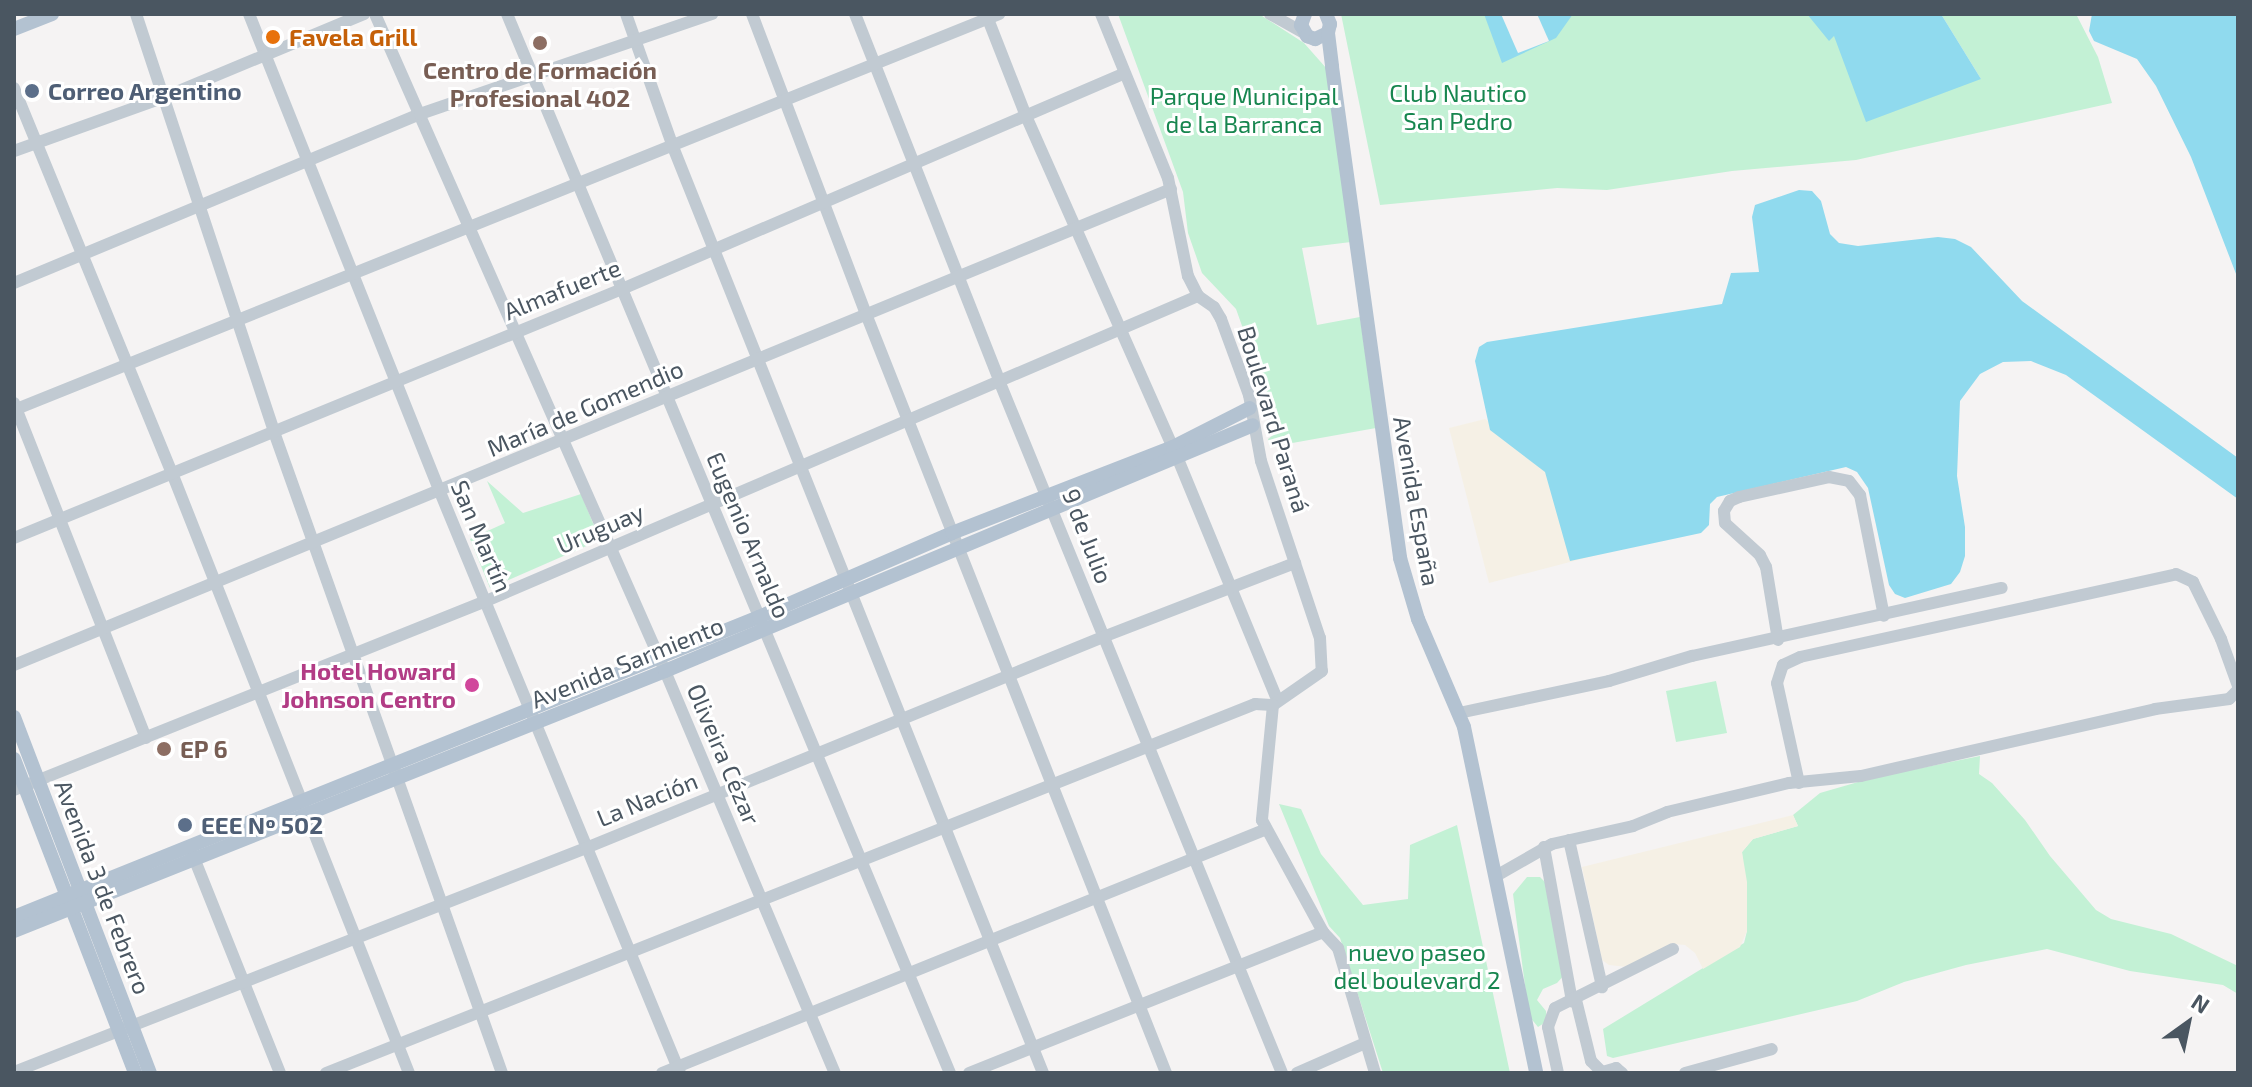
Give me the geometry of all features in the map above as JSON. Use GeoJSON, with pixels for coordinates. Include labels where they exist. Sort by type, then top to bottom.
{"type":"FeatureCollection","features":[{"type":"Feature","properties":{"kind":"main road"},"geometry":{"type":"LineString","coordinates":[[14,29],[52,14]]}},
{"type":"Feature","properties":{"kind":"main road","name":"Avenida España"},"geometry":{"type":"LineString","coordinates":[[1315,35],[1330,24],[1326,14]]}},
{"type":"Feature","properties":{"kind":"main road","name":"Avenida España"},"geometry":{"type":"LineString","coordinates":[[1304,15],[1332,67],[1400,558],[1418,619],[1459,713],[1536,1073]]}},
{"type":"Feature","properties":{"kind":"main road","name":"Avenida Sarmiento"},"geometry":{"type":"LineString","coordinates":[[1176,452],[1250,408]]}},
{"type":"Feature","properties":{"kind":"main road","name":"Avenida Sarmiento"},"geometry":{"type":"LineString","coordinates":[[14,931],[76,899],[662,664],[954,540],[1176,452],[1253,425]]}},
{"type":"Feature","properties":{"kind":"main road","name":"Avenida 3 de Febrero"},"geometry":{"type":"LineString","coordinates":[[14,717],[39,780],[76,899],[124,1027],[135,1073]]}},
{"type":"Feature","properties":{"kind":"main road","name":"Avenida 3 de Febrero"},"geometry":{"type":"LineString","coordinates":[[14,759],[19,788],[76,899]]}},
{"type":"Feature","properties":{"kind":"main road","name":"Avenida Sarmiento"},"geometry":{"type":"LineString","coordinates":[[14,917],[76,899]]}},
{"type":"Feature","properties":{"kind":"main road","name":"Avenida 3 de Febrero"},"geometry":{"type":"LineString","coordinates":[[124,1027],[150,1073]]}},
{"type":"Feature","properties":{"kind":"street"},"geometry":{"type":"LineString","coordinates":[[136,14],[274,432],[502,1073]]}},
{"type":"Feature","properties":{"kind":"street","name":"San Martín"},"geometry":{"type":"LineString","coordinates":[[249,14],[351,274],[679,1070]]}},
{"type":"Feature","properties":{"kind":"street"},"geometry":{"type":"LineString","coordinates":[[14,151],[162,98],[364,14]]}},
{"type":"Feature","properties":{"kind":"street","name":"Oliveira Cézar"},"geometry":{"type":"LineString","coordinates":[[375,14],[662,664],[835,1073]]}},
{"type":"Feature","properties":{"kind":"street","name":"Eugenio Arnaldo"},"geometry":{"type":"LineString","coordinates":[[507,14],[950,1073]]}},
{"type":"Feature","properties":{"kind":"street"},"geometry":{"type":"LineString","coordinates":[[626,14],[673,147],[1043,1073]]}},
{"type":"Feature","properties":{"kind":"street"},"geometry":{"type":"LineString","coordinates":[[14,283],[420,114],[712,14]]}},
{"type":"Feature","properties":{"kind":"street"},"geometry":{"type":"LineString","coordinates":[[752,14],[954,540],[1011,676],[1166,1073]]}},
{"type":"Feature","properties":{"kind":"street","name":"9 de Julio"},"geometry":{"type":"LineString","coordinates":[[855,14],[916,163],[957,277],[1051,501],[1103,637],[1197,858],[1282,1073]]}},
{"type":"Feature","properties":{"kind":"street","name":"Boulevard Paraná"},"geometry":{"type":"LineString","coordinates":[[326,1073],[1255,704],[1275,702],[1317,677],[1323,662],[1320,638],[1250,408],[1221,319],[1214,307],[1198,296],[1184,265],[1171,189],[1101,14]]}},
{"type":"Feature","properties":{"kind":"street"},"geometry":{"type":"LineString","coordinates":[[146,738],[15,408],[673,147],[991,15],[1026,116],[1176,452],[1275,702],[1262,811],[1264,830],[1323,932],[1338,948],[1375,1073]]}},
{"type":"Feature","properties":{"kind":"street"},"geometry":{"type":"LineString","coordinates":[[1273,16],[1304,15]]}},
{"type":"Feature","properties":{"kind":"street"},"geometry":{"type":"LineString","coordinates":[[1273,16],[1315,35]]}},
{"type":"Feature","properties":{"kind":"street","name":"Almafuerte"},"geometry":{"type":"LineString","coordinates":[[14,538],[622,289],[1123,74]]}},
{"type":"Feature","properties":{"kind":"street"},"geometry":{"type":"LineString","coordinates":[[14,88],[306,807],[409,1073]]}},
{"type":"Feature","properties":{"kind":"street","name":"María de Gomendio"},"geometry":{"type":"LineString","coordinates":[[14,665],[563,442],[1171,189]]}},
{"type":"Feature","properties":{"kind":"street","name":"Uruguay"},"geometry":{"type":"LineString","coordinates":[[19,788],[486,601],[1198,296]]}},
{"type":"Feature","properties":{"kind":"street"},"geometry":{"type":"LineString","coordinates":[[1778,640],[1766,567],[1760,555],[1725,523],[1724,511],[1730,501],[1739,497],[1829,477],[1849,481],[1860,495],[1884,616]]}},
{"type":"Feature","properties":{"kind":"street","name":"La Nación"},"geometry":{"type":"LineString","coordinates":[[14,1072],[586,848],[816,752],[1295,563]]}},
{"type":"Feature","properties":{"kind":"street"},"geometry":{"type":"LineString","coordinates":[[1496,876],[1544,847],[1633,826],[1667,812],[1799,783],[1861,776],[2155,709],[2229,699],[2238,688],[2221,639],[2193,582],[2176,574],[1800,657],[1783,665],[1777,683],[1799,783]]}},
{"type":"Feature","properties":{"kind":"street"},"geometry":{"type":"LineString","coordinates":[[1459,713],[1609,681],[1692,656],[1778,640],[2002,588]]}},
{"type":"Feature","properties":{"kind":"street"},"geometry":{"type":"LineString","coordinates":[[662,1073],[679,1070],[809,1013],[1264,830]]}},
{"type":"Feature","properties":{"kind":"street"},"geometry":{"type":"LineString","coordinates":[[1569,840],[1602,987]]}},
{"type":"Feature","properties":{"kind":"street"},"geometry":{"type":"LineString","coordinates":[[1544,847],[1574,1000],[1591,1061],[1600,1072],[1616,1068],[1622,1073]]}},
{"type":"Feature","properties":{"kind":"street"},"geometry":{"type":"LineString","coordinates":[[192,852],[280,1073]]}},
{"type":"Feature","properties":{"kind":"street"},"geometry":{"type":"LineString","coordinates":[[969,1073],[1323,932]]}},
{"type":"Feature","properties":{"kind":"street"},"geometry":{"type":"LineString","coordinates":[[1558,1073],[1548,1019],[1555,1008],[1673,949]]}},
{"type":"Feature","properties":{"kind":"street"},"geometry":{"type":"LineString","coordinates":[[1297,1073],[1365,1043]]}},
{"type":"Feature","properties":{"kind":"street"},"geometry":{"type":"LineString","coordinates":[[1685,1073],[1772,1049]]}},
{"type":"Feature","properties":{"kind":"green space","name":"Parque Municipal de la Barranca"},"geometry":{"type":"Polygon","coordinates":[[[1118,14],[1259,14],[1304,43],[1327,69],[1351,242],[1302,248],[1317,325],[1360,317],[1376,428],[1270,447],[1268,439],[1277,432],[1261,379],[1236,309],[1202,273],[1188,233],[1183,192],[1118,14]]]}},
{"type":"Feature","properties":{"kind":"green space","name":"Club Nautico San Pedro"},"geometry":{"type":"Polygon","coordinates":[[[1341,14],[1820,14],[1981,79],[1941,14],[2076,14],[2098,57],[2112,103],[1856,160],[1732,171],[1607,190],[1557,188],[1380,205],[1341,14]]]}},
{"type":"Feature","properties":{"kind":"green space"},"geometry":{"type":"Polygon","coordinates":[[[487,481],[523,513],[581,494],[600,540],[490,588],[470,539],[505,523],[487,481]]]}},
{"type":"Feature","properties":{"kind":"green space"},"geometry":{"type":"Polygon","coordinates":[[[1716,681],[1727,733],[1676,742],[1666,691],[1716,681]]]}},
{"type":"Feature","properties":{"kind":"green space"},"geometry":{"type":"Polygon","coordinates":[[[1980,756],[1979,774],[1992,783],[2025,820],[2050,856],[2096,910],[2111,919],[2171,934],[2238,966],[2238,994],[2223,985],[2130,971],[2047,949],[1966,965],[1904,982],[1857,1001],[1613,1058],[1607,1056],[1603,1029],[1744,943],[1747,931],[1742,852],[1753,839],[1798,826],[1793,815],[1820,793],[1872,778],[1980,756]]]}},
{"type":"Feature","properties":{"kind":"green space","name":"nuevo paseo del boulevard 2"},"geometry":{"type":"Polygon","coordinates":[[[1279,804],[1301,809],[1321,854],[1363,905],[1408,899],[1410,845],[1457,825],[1510,1073],[1383,1073],[1340,938],[1329,926],[1279,804]]]}},
{"type":"Feature","properties":{"kind":"green space"},"geometry":{"type":"Polygon","coordinates":[[[1527,877],[1540,877],[1552,889],[1566,973],[1557,983],[1543,989],[1537,1000],[1546,1011],[1547,1021],[1538,1027],[1529,1016],[1513,894],[1527,877]]]}},
{"type":"Feature","properties":{"kind":"sand"},"geometry":{"type":"Polygon","coordinates":[[[1485,419],[1541,463],[1685,532],[1489,583],[1449,428],[1485,419]]]}},
{"type":"Feature","properties":{"kind":"sand"},"geometry":{"type":"Polygon","coordinates":[[[1793,815],[1798,826],[1753,839],[1742,852],[1747,882],[1747,931],[1740,947],[1703,969],[1695,953],[1685,945],[1674,944],[1627,967],[1609,965],[1602,960],[1582,867],[1793,815]]]}},
{"type":"Feature","properties":{"kind":"water"},"geometry":{"type":"Polygon","coordinates":[[[1484,14],[1573,14],[1556,38],[1502,63],[1484,14]]]}},
{"type":"Feature","properties":{"kind":"water"},"geometry":{"type":"Polygon","coordinates":[[[1807,14],[1941,14],[1981,79],[1866,122],[1834,36],[1829,41],[1807,14]]]}},
{"type":"Feature","properties":{"kind":"water"},"geometry":{"type":"Polygon","coordinates":[[[2092,14],[2238,14],[2238,279],[2191,157],[2156,86],[2137,59],[2094,41],[2089,31],[2092,14]]]}},
{"type":"Feature","properties":{"kind":"water"},"geometry":{"type":"Polygon","coordinates":[[[1799,190],[1812,191],[1821,201],[1830,234],[1839,243],[1858,246],[1938,237],[1955,239],[1971,247],[2022,301],[2238,458],[2238,499],[2066,375],[2031,361],[2003,362],[1980,374],[1960,401],[1957,476],[1965,527],[1965,556],[1960,572],[1951,584],[1905,598],[1895,594],[1889,585],[1868,488],[1857,472],[1846,467],[1717,497],[1710,504],[1709,525],[1701,533],[1570,561],[1545,472],[1490,430],[1475,361],[1479,347],[1487,342],[1722,304],[1731,273],[1759,272],[1752,217],[1755,205],[1799,190]]]}},
{"type":"Feature","properties":{"kind":"pier"},"geometry":{"type":"Polygon","coordinates":[[[1501,14],[1537,14],[1549,41],[1518,53],[1501,14]]]}},
{"type":"Feature","properties":{"kind":"place","name":"Favela Grill"},"geometry":{"type":"Point","coordinates":[273,37]}},
{"type":"Feature","properties":{"kind":"place","name":"Centro de Formación Profesional 402"},"geometry":{"type":"Point","coordinates":[540,43]}},
{"type":"Feature","properties":{"kind":"place","name":"Correo Argentino"},"geometry":{"type":"Point","coordinates":[32,91]}},
{"type":"Feature","properties":{"kind":"place","name":"Hotel Howard Johnson Centro"},"geometry":{"type":"Point","coordinates":[472,685]}},
{"type":"Feature","properties":{"kind":"place","name":"EP 6"},"geometry":{"type":"Point","coordinates":[164,749]}},
{"type":"Feature","properties":{"kind":"place","name":"EEE Nº 502"},"geometry":{"type":"Point","coordinates":[185,825]}}]}
